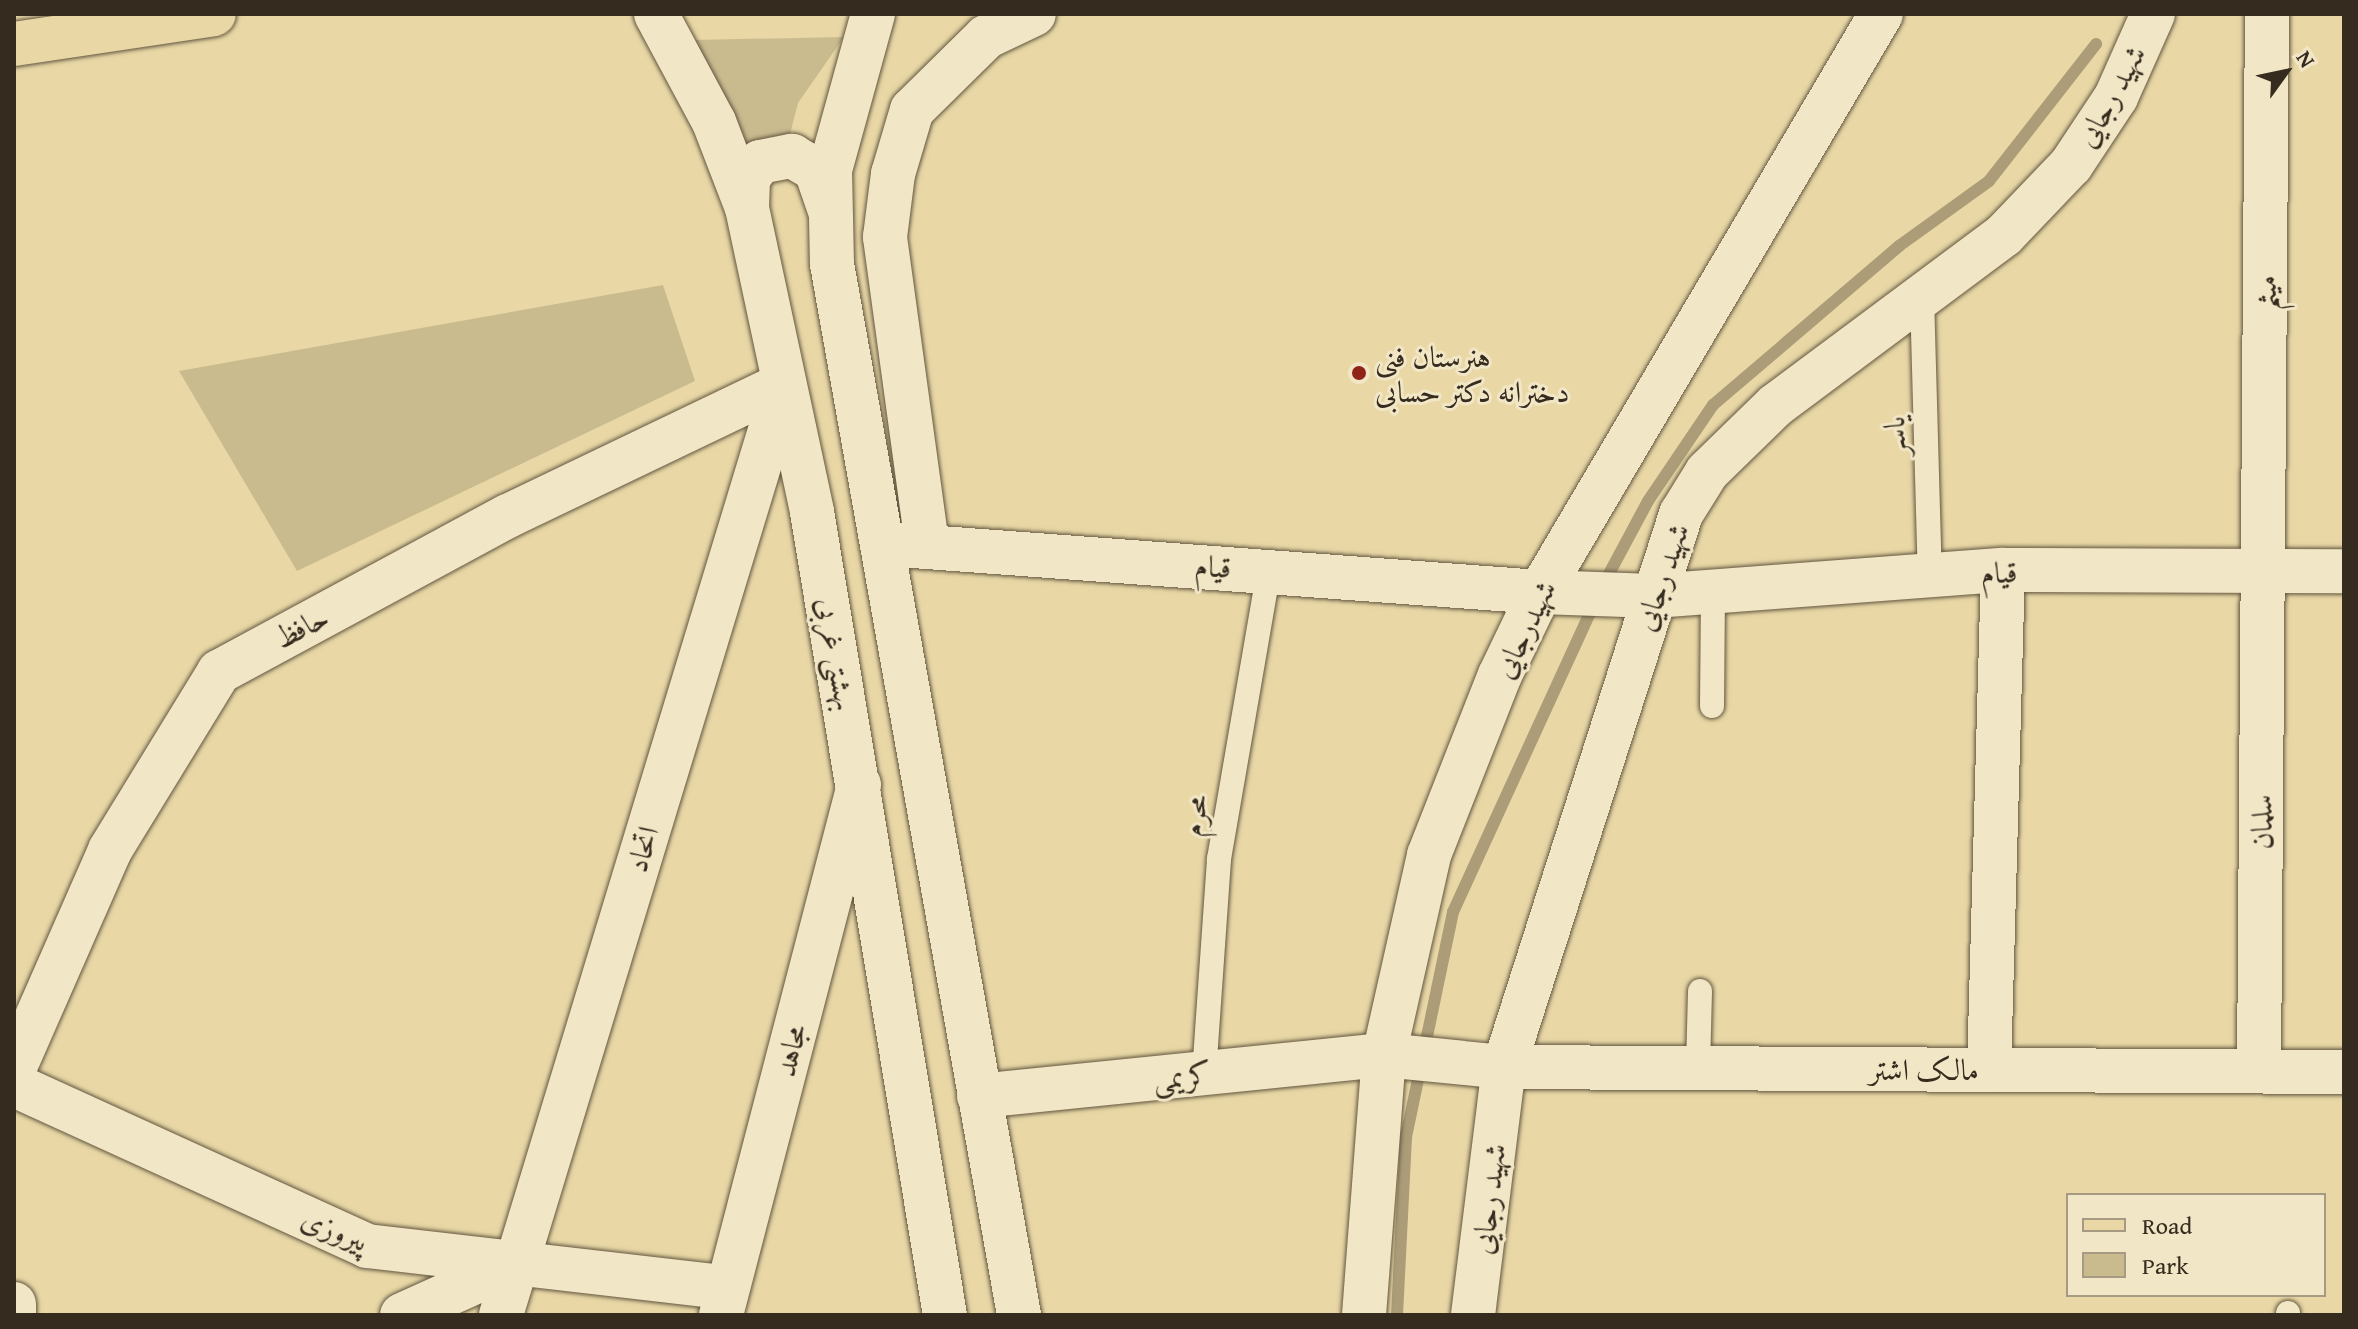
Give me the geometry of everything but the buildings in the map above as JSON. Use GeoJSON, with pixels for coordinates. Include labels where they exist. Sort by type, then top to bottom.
{"type":"FeatureCollection","features":[{"type":"Feature","properties":{"kind":"main road"},"geometry":{"type":"LineString","coordinates":[[14,44],[214,14]]}},
{"type":"Feature","properties":{"kind":"street","name":"بهشتی غربی"},"geometry":{"type":"LineString","coordinates":[[656,14],[714,122],[747,208],[784,384],[859,785],[945,1315]]}},
{"type":"Feature","properties":{"kind":"street"},"geometry":{"type":"LineString","coordinates":[[873,14],[830,170],[832,264],[907,544]]}},
{"type":"Feature","properties":{"kind":"street"},"geometry":{"type":"LineString","coordinates":[[1019,1315],[979,1096],[907,544],[885,237],[893,174],[912,110],[986,37],[1034,14]]}},
{"type":"Feature","properties":{"kind":"street","name":"شهیدرجایی"},"geometry":{"type":"LineString","coordinates":[[1364,1315],[1384,1055],[1429,855],[1540,592],[1881,14]]}},
{"type":"Feature","properties":{"kind":"street","name":"شهید رجایی"},"geometry":{"type":"LineString","coordinates":[[1473,1315],[1504,1067],[1681,514],[1707,472],[1776,405],[2004,235],[2071,165],[2116,97],[2153,14]]}},
{"type":"Feature","properties":{"kind":"street","name":"میثم"},"geometry":{"type":"LineString","coordinates":[[2263,573],[2267,14]]}},
{"type":"Feature","properties":{"kind":"street"},"geometry":{"type":"LineString","coordinates":[[747,208],[748,178],[760,162],[792,156],[816,170],[831,213]]}},
{"type":"Feature","properties":{"kind":"street","name":"حافظ"},"geometry":{"type":"LineString","coordinates":[[14,1069],[110,850],[219,672],[508,516],[784,384]]}},
{"type":"Feature","properties":{"kind":"street","name":"اتحاد"},"geometry":{"type":"LineString","coordinates":[[501,1315],[784,384]]}},
{"type":"Feature","properties":{"kind":"street","name":"قیام"},"geometry":{"type":"LineString","coordinates":[[907,544],[1540,592],[1654,596],[2003,570],[2344,571]]}},
{"type":"Feature","properties":{"kind":"street"},"geometry":{"type":"LineString","coordinates":[[1989,1070],[2003,570]]}},
{"type":"Feature","properties":{"kind":"street","name":"سلمان"},"geometry":{"type":"LineString","coordinates":[[2259,1071],[2263,573]]}},
{"type":"Feature","properties":{"kind":"street","name":"مجاهد"},"geometry":{"type":"LineString","coordinates":[[725,1301],[859,785]]}},
{"type":"Feature","properties":{"kind":"street","name":"کریمی"},"geometry":{"type":"LineString","coordinates":[[979,1096],[1384,1055],[1504,1067]]}},
{"type":"Feature","properties":{"kind":"street","name":"مالک اشتر"},"geometry":{"type":"LineString","coordinates":[[1504,1067],[2344,1072]]}},
{"type":"Feature","properties":{"kind":"street","name":"پیروزی"},"geometry":{"type":"LineString","coordinates":[[14,1085],[367,1246],[515,1264],[725,1301]]}},
{"type":"Feature","properties":{"kind":"street"},"geometry":{"type":"LineString","coordinates":[[402,1315],[515,1264]]}},
{"type":"Feature","properties":{"kind":"street"},"geometry":{"type":"LineString","coordinates":[[14,1304],[14,1315]]}},
{"type":"Feature","properties":{"kind":"lane","name":"یاسر"},"geometry":{"type":"LineString","coordinates":[[1922,296],[1930,575]]}},
{"type":"Feature","properties":{"kind":"lane","name":"محرم"},"geometry":{"type":"LineString","coordinates":[[1204,1074],[1219,859],[1269,571]]}},
{"type":"Feature","properties":{"kind":"lane"},"geometry":{"type":"LineString","coordinates":[[1712,706],[1713,592]]}},
{"type":"Feature","properties":{"kind":"lane"},"geometry":{"type":"LineString","coordinates":[[1698,1068],[1700,991]]}},
{"type":"Feature","properties":{"kind":"green space"},"geometry":{"type":"Polygon","coordinates":[[[844,37],[798,103],[788,142],[740,150],[694,40],[844,37]]]}},
{"type":"Feature","properties":{"kind":"green space"},"geometry":{"type":"Polygon","coordinates":[[[663,285],[695,381],[297,571],[179,371],[663,285]]]}},
{"type":"Feature","properties":{"kind":"waterway"},"geometry":{"type":"LineString","coordinates":[[1603,585],[1648,501],[1713,405],[1899,246],[1989,181],[2096,44]]}},
{"type":"Feature","properties":{"kind":"waterway"},"geometry":{"type":"LineString","coordinates":[[1397,1315],[1406,1137],[1453,912],[1595,602]]}},
{"type":"Feature","properties":{"kind":"place","name":"هنرستان فنی دخترانه دکتر حسابی"},"geometry":{"type":"Point","coordinates":[1359,373]}}]}
